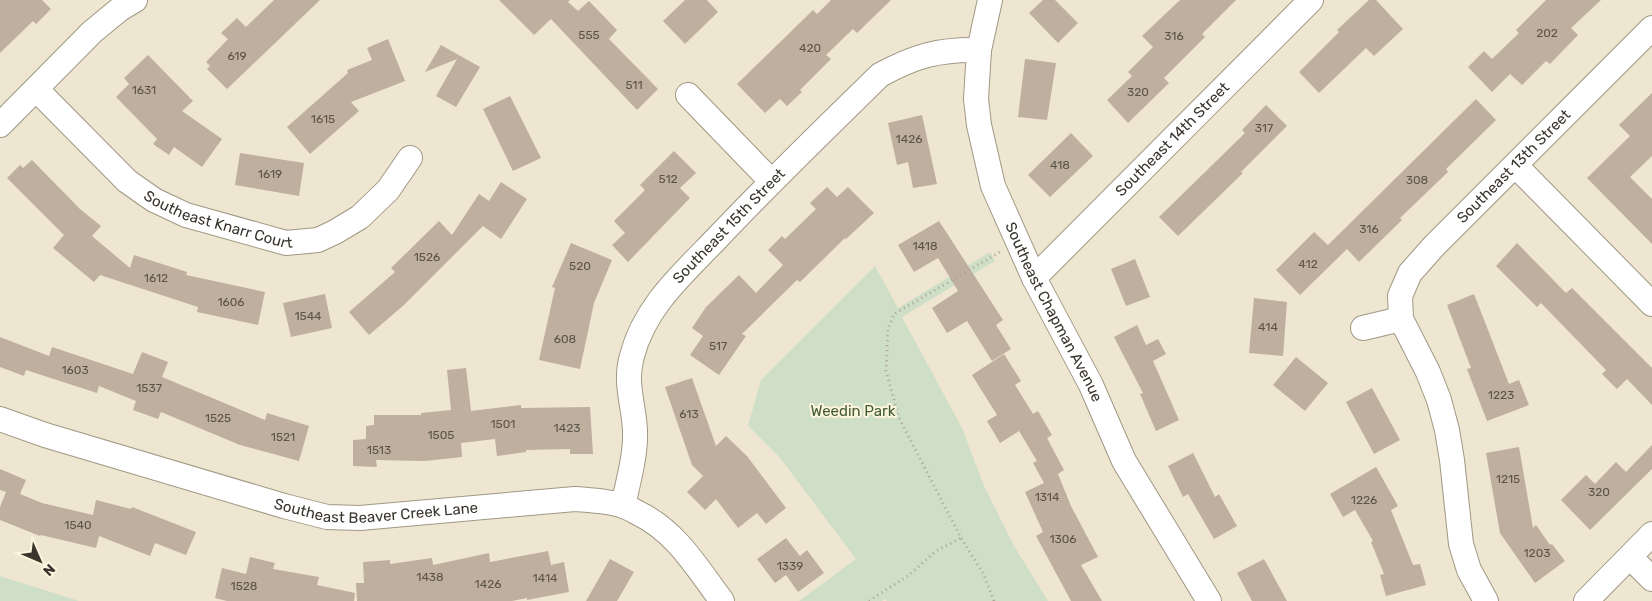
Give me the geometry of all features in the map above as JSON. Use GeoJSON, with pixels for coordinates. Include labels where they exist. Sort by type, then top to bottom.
{"type":"FeatureCollection","features":[{"type":"Feature","properties":{"kind":"street"},"geometry":{"type":"LineString","coordinates":[[0,125],[92,32],[120,9],[135,0]]}},
{"type":"Feature","properties":{"kind":"street","name":"Southeast Chapman Avenue"},"geometry":{"type":"LineString","coordinates":[[990,0],[979,50],[976,99],[984,153],[993,186],[1034,278],[1090,385],[1124,461],[1208,601]]}},
{"type":"Feature","properties":{"kind":"street","name":"Southeast 14th Street"},"geometry":{"type":"LineString","coordinates":[[1034,278],[1311,0]]}},
{"type":"Feature","properties":{"kind":"street","name":"Southeast 13th Street"},"geometry":{"type":"LineString","coordinates":[[1401,319],[1400,296],[1410,273],[1434,246],[1652,28]]}},
{"type":"Feature","properties":{"kind":"street","name":"Southeast 15th Street"},"geometry":{"type":"LineString","coordinates":[[623,506],[635,433],[633,408],[628,384],[632,357],[641,332],[654,308],[670,286],[771,181],[880,75],[902,63],[930,54],[954,49],[979,50]]}},
{"type":"Feature","properties":{"kind":"street","name":"Southeast Knarr Court"},"geometry":{"type":"LineString","coordinates":[[36,89],[126,181],[154,200],[186,215],[286,243],[318,240],[360,217],[388,190],[410,158]]}},
{"type":"Feature","properties":{"kind":"street"},"geometry":{"type":"LineString","coordinates":[[688,95],[771,181]]}},
{"type":"Feature","properties":{"kind":"street"},"geometry":{"type":"LineString","coordinates":[[1516,166],[1652,304]]}},
{"type":"Feature","properties":{"kind":"street"},"geometry":{"type":"LineString","coordinates":[[1363,328],[1401,319],[1428,372],[1439,400],[1447,430],[1461,544],[1469,570],[1486,601]]}},
{"type":"Feature","properties":{"kind":"street","name":"Southeast Beaver Creek Lane"},"geometry":{"type":"LineString","coordinates":[[0,419],[53,438],[326,517],[360,518],[576,499],[623,506],[649,518],[668,532],[685,549],[722,601]]}},
{"type":"Feature","properties":{"kind":"street"},"geometry":{"type":"LineString","coordinates":[[1586,601],[1652,534]]}},
{"type":"Feature","properties":{"kind":"street"},"geometry":{"type":"LineString","coordinates":[[1630,557],[1652,579]]}},
{"type":"Feature","properties":{"kind":"path"},"geometry":{"type":"LineString","coordinates":[[994,601],[983,573],[962,538],[899,418],[886,371],[888,329],[892,318],[899,310],[992,256],[1019,243]]}},
{"type":"Feature","properties":{"kind":"path"},"geometry":{"type":"LineString","coordinates":[[869,601],[909,575],[936,551],[962,538]]}},
{"type":"Feature","properties":{"kind":"green space","name":"Weedin Park"},"geometry":{"type":"Polygon","coordinates":[[[990,252],[995,261],[902,317],[962,428],[985,488],[1013,544],[1048,601],[887,601],[885,599],[882,601],[799,601],[856,559],[780,458],[748,426],[761,380],[875,266],[898,308],[990,252]]]}},
{"type":"Feature","properties":{"kind":"green space"},"geometry":{"type":"Polygon","coordinates":[[[0,576],[79,601],[0,601],[0,576]]]}},
{"type":"Feature","properties":{"kind":"building"},"geometry":{"type":"Polygon","coordinates":[[[0,0],[42,0],[51,9],[36,24],[33,21],[0,53],[0,0]]]}},
{"type":"Feature","properties":{"kind":"building"},"geometry":{"type":"Polygon","coordinates":[[[274,0],[320,0],[227,89],[207,69],[210,66],[206,62],[228,39],[221,33],[237,18],[246,27],[274,0]]]}},
{"type":"Feature","properties":{"kind":"building"},"geometry":{"type":"Polygon","coordinates":[[[499,0],[570,0],[568,2],[578,11],[589,1],[617,30],[609,39],[658,89],[637,110],[551,19],[534,35],[499,0]]]}},
{"type":"Feature","properties":{"kind":"building"},"geometry":{"type":"Polygon","coordinates":[[[685,0],[707,0],[718,12],[685,44],[663,21],[685,0]]]}},
{"type":"Feature","properties":{"kind":"building"},"geometry":{"type":"Polygon","coordinates":[[[831,0],[891,0],[857,33],[853,29],[826,55],[831,59],[787,106],[780,99],[765,113],[737,84],[813,10],[817,14],[831,0]]]}},
{"type":"Feature","properties":{"kind":"building"},"geometry":{"type":"Polygon","coordinates":[[[1043,0],[1055,0],[1078,23],[1058,43],[1029,13],[1043,0]]]}},
{"type":"Feature","properties":{"kind":"building"},"geometry":{"type":"Polygon","coordinates":[[[1180,0],[1236,0],[1202,34],[1205,37],[1164,78],[1169,83],[1128,123],[1107,100],[1132,76],[1128,72],[1153,47],[1142,36],[1180,0]]]}},
{"type":"Feature","properties":{"kind":"building"},"geometry":{"type":"Polygon","coordinates":[[[1369,0],[1376,0],[1403,29],[1374,56],[1366,48],[1319,93],[1299,72],[1339,32],[1337,30],[1369,0]]]}},
{"type":"Feature","properties":{"kind":"building"},"geometry":{"type":"Polygon","coordinates":[[[1546,0],[1601,0],[1571,28],[1578,35],[1550,64],[1546,61],[1522,85],[1510,74],[1492,92],[1468,67],[1484,51],[1492,59],[1519,33],[1516,30],[1546,0]]]}},
{"type":"Feature","properties":{"kind":"building"},"geometry":{"type":"Polygon","coordinates":[[[388,39],[405,81],[351,102],[359,111],[310,154],[287,127],[348,73],[347,70],[372,60],[367,48],[388,39]]]}},
{"type":"Feature","properties":{"kind":"building"},"geometry":{"type":"Polygon","coordinates":[[[441,45],[480,67],[456,107],[436,96],[457,59],[425,72],[441,45]]]}},
{"type":"Feature","properties":{"kind":"building"},"geometry":{"type":"Polygon","coordinates":[[[148,55],[193,101],[182,111],[222,139],[202,167],[174,147],[169,155],[153,144],[157,139],[116,97],[129,84],[124,78],[148,55]]]}},
{"type":"Feature","properties":{"kind":"building"},"geometry":{"type":"Polygon","coordinates":[[[1025,59],[1056,63],[1047,120],[1018,117],[1025,59]]]}},
{"type":"Feature","properties":{"kind":"building"},"geometry":{"type":"Polygon","coordinates":[[[1652,93],[1652,156],[1630,177],[1652,199],[1652,244],[1587,178],[1630,136],[1619,125],[1652,93]]]}},
{"type":"Feature","properties":{"kind":"building"},"geometry":{"type":"Polygon","coordinates":[[[510,96],[541,158],[513,171],[483,109],[510,96]]]}},
{"type":"Feature","properties":{"kind":"building"},"geometry":{"type":"Polygon","coordinates":[[[1476,99],[1496,120],[1446,169],[1448,172],[1400,218],[1402,220],[1359,262],[1347,249],[1300,295],[1276,270],[1314,232],[1328,245],[1476,99]]]}},
{"type":"Feature","properties":{"kind":"building"},"geometry":{"type":"Polygon","coordinates":[[[1266,105],[1287,126],[1241,172],[1243,173],[1178,236],[1159,217],[1245,133],[1242,130],[1266,105]]]}},
{"type":"Feature","properties":{"kind":"building"},"geometry":{"type":"Polygon","coordinates":[[[922,115],[937,184],[913,188],[908,162],[897,165],[888,123],[922,115]]]}},
{"type":"Feature","properties":{"kind":"building"},"geometry":{"type":"Polygon","coordinates":[[[1071,133],[1093,156],[1050,197],[1028,175],[1071,133]]]}},
{"type":"Feature","properties":{"kind":"building"},"geometry":{"type":"Polygon","coordinates":[[[674,151],[696,173],[680,188],[690,198],[628,262],[612,245],[625,233],[614,221],[645,190],[640,185],[674,151]]]}},
{"type":"Feature","properties":{"kind":"building"},"geometry":{"type":"Polygon","coordinates":[[[240,153],[304,163],[299,196],[235,185],[240,153]]]}},
{"type":"Feature","properties":{"kind":"building"},"geometry":{"type":"Polygon","coordinates":[[[32,160],[80,209],[101,226],[92,236],[130,268],[134,255],[187,272],[186,275],[265,292],[258,325],[197,312],[198,307],[100,275],[94,282],[53,248],[64,235],[7,178],[20,165],[23,168],[32,160]]]}},
{"type":"Feature","properties":{"kind":"building"},"geometry":{"type":"Polygon","coordinates":[[[501,182],[527,199],[501,239],[483,226],[404,305],[369,335],[349,312],[395,272],[391,268],[439,221],[452,235],[479,194],[489,201],[501,182]]]}},
{"type":"Feature","properties":{"kind":"building"},"geometry":{"type":"Polygon","coordinates":[[[827,187],[837,197],[848,187],[874,213],[800,282],[797,280],[742,334],[746,336],[719,375],[690,355],[703,336],[692,328],[706,307],[739,275],[756,293],[783,265],[768,250],[782,236],[785,239],[816,209],[810,203],[827,187]]]}},
{"type":"Feature","properties":{"kind":"building"},"geometry":{"type":"Polygon","coordinates":[[[939,221],[1003,320],[996,325],[1011,349],[992,361],[967,321],[947,333],[932,308],[958,291],[938,258],[914,272],[898,245],[939,221]]]}},
{"type":"Feature","properties":{"kind":"building"},"geometry":{"type":"Polygon","coordinates":[[[571,243],[612,260],[594,303],[580,369],[539,360],[555,288],[552,287],[571,243]]]}},
{"type":"Feature","properties":{"kind":"building"},"geometry":{"type":"Polygon","coordinates":[[[1517,243],[1566,293],[1572,288],[1652,368],[1652,405],[1627,379],[1617,389],[1602,374],[1606,370],[1541,303],[1537,307],[1496,266],[1517,243]]]}},
{"type":"Feature","properties":{"kind":"building"},"geometry":{"type":"Polygon","coordinates":[[[1135,259],[1150,297],[1126,306],[1111,269],[1135,259]]]}},
{"type":"Feature","properties":{"kind":"building"},"geometry":{"type":"Polygon","coordinates":[[[325,294],[332,328],[291,337],[283,303],[325,294]]]}},
{"type":"Feature","properties":{"kind":"building"},"geometry":{"type":"Polygon","coordinates":[[[1474,294],[1509,384],[1519,380],[1529,405],[1487,421],[1467,369],[1471,368],[1447,305],[1474,294]]]}},
{"type":"Feature","properties":{"kind":"building"},"geometry":{"type":"Polygon","coordinates":[[[1254,298],[1287,302],[1283,356],[1249,353],[1254,298]]]}},
{"type":"Feature","properties":{"kind":"building"},"geometry":{"type":"Polygon","coordinates":[[[1137,325],[1146,345],[1158,339],[1166,354],[1153,361],[1179,420],[1156,431],[1140,394],[1143,393],[1114,337],[1137,325]]]}},
{"type":"Feature","properties":{"kind":"building"},"geometry":{"type":"Polygon","coordinates":[[[0,337],[49,356],[52,347],[133,374],[142,352],[168,362],[162,377],[265,420],[267,413],[309,426],[299,461],[240,445],[161,412],[158,419],[133,410],[136,401],[99,386],[97,393],[26,370],[24,376],[0,367],[0,337]]]}},
{"type":"Feature","properties":{"kind":"building"},"geometry":{"type":"Polygon","coordinates":[[[1004,354],[1021,381],[1015,385],[1033,414],[1038,411],[1052,435],[1047,438],[1064,470],[1058,474],[1071,506],[1098,557],[1081,565],[1102,601],[1071,601],[1036,536],[1043,532],[1025,492],[1044,483],[1033,463],[1037,461],[1019,431],[1000,443],[987,421],[997,415],[972,375],[1004,354]]]}},
{"type":"Feature","properties":{"kind":"building"},"geometry":{"type":"Polygon","coordinates":[[[1296,357],[1328,383],[1305,411],[1273,385],[1296,357]]]}},
{"type":"Feature","properties":{"kind":"building"},"geometry":{"type":"Polygon","coordinates":[[[466,368],[471,411],[521,405],[521,408],[590,407],[593,454],[570,454],[570,449],[526,450],[526,452],[497,456],[495,439],[461,443],[462,457],[425,461],[376,460],[377,467],[353,466],[353,440],[366,439],[366,426],[374,425],[374,415],[421,415],[421,413],[451,410],[447,370],[466,368]]]}},
{"type":"Feature","properties":{"kind":"building"},"geometry":{"type":"Polygon","coordinates":[[[692,378],[716,446],[726,436],[747,456],[786,508],[766,524],[757,513],[738,528],[716,499],[705,510],[687,492],[703,476],[692,465],[665,387],[692,378]]]}},
{"type":"Feature","properties":{"kind":"building"},"geometry":{"type":"Polygon","coordinates":[[[1372,388],[1400,440],[1374,454],[1346,402],[1372,388]]]}},
{"type":"Feature","properties":{"kind":"building"},"geometry":{"type":"Polygon","coordinates":[[[1652,445],[1652,469],[1590,530],[1561,500],[1586,475],[1595,484],[1616,462],[1626,472],[1652,445]]]}},
{"type":"Feature","properties":{"kind":"building"},"geometry":{"type":"Polygon","coordinates":[[[1519,447],[1533,528],[1536,525],[1550,545],[1552,544],[1565,561],[1535,583],[1500,533],[1486,453],[1519,447]]]}},
{"type":"Feature","properties":{"kind":"building"},"geometry":{"type":"Polygon","coordinates":[[[1193,453],[1215,497],[1219,494],[1237,526],[1214,539],[1188,494],[1183,497],[1168,466],[1193,453]]]}},
{"type":"Feature","properties":{"kind":"building"},"geometry":{"type":"Polygon","coordinates":[[[1376,467],[1398,506],[1391,510],[1413,565],[1420,564],[1426,585],[1386,596],[1380,575],[1384,574],[1371,542],[1373,541],[1355,510],[1343,517],[1330,494],[1376,467]]]}},
{"type":"Feature","properties":{"kind":"building"},"geometry":{"type":"Polygon","coordinates":[[[0,469],[26,480],[20,494],[42,503],[93,515],[96,500],[131,509],[132,507],[196,532],[186,555],[155,543],[150,556],[99,536],[96,548],[40,536],[0,520],[0,507],[6,492],[0,490],[0,469]]]}},
{"type":"Feature","properties":{"kind":"building"},"geometry":{"type":"Polygon","coordinates":[[[786,538],[800,556],[807,550],[824,573],[798,592],[786,575],[775,583],[757,559],[786,538]]]}},
{"type":"Feature","properties":{"kind":"building"},"geometry":{"type":"Polygon","coordinates":[[[548,551],[551,565],[564,562],[569,592],[512,601],[357,601],[356,583],[364,583],[363,562],[390,560],[390,564],[432,558],[433,565],[489,553],[490,562],[548,551]]]}},
{"type":"Feature","properties":{"kind":"building"},"geometry":{"type":"Polygon","coordinates":[[[250,557],[275,563],[273,569],[319,577],[317,585],[355,593],[354,601],[227,601],[215,598],[222,568],[246,574],[250,557]]]}},
{"type":"Feature","properties":{"kind":"building"},"geometry":{"type":"Polygon","coordinates":[[[610,559],[634,572],[617,601],[586,601],[610,559]]]}},
{"type":"Feature","properties":{"kind":"building"},"geometry":{"type":"Polygon","coordinates":[[[1264,559],[1287,601],[1252,601],[1237,573],[1264,559]]]}}]}
